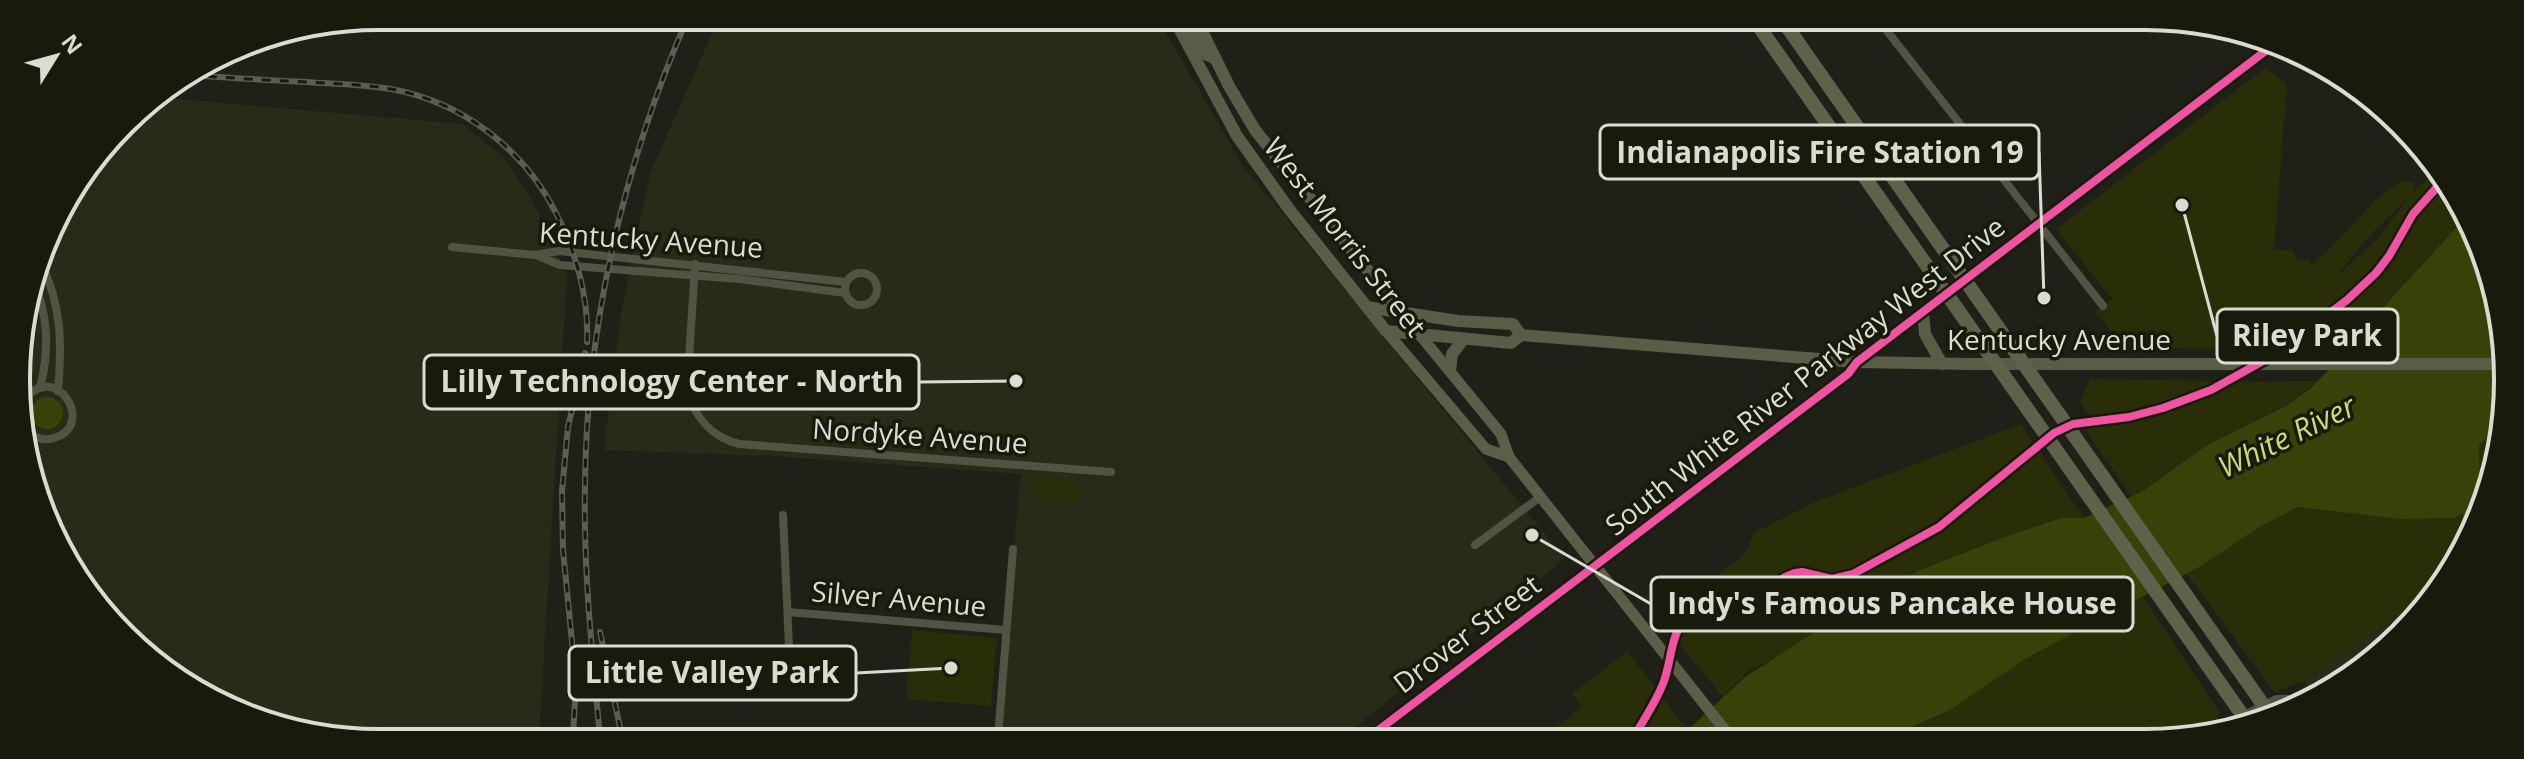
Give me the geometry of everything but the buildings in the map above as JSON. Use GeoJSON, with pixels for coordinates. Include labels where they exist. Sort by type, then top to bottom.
{"type":"FeatureCollection","features":[{"type":"Feature","properties":{"kind":"highway"},"geometry":{"type":"LineString","coordinates":[[1761,30],[2242,715]]}},
{"type":"Feature","properties":{"kind":"highway"},"geometry":{"type":"LineString","coordinates":[[1789,30],[2265,707]]}},
{"type":"Feature","properties":{"kind":"highway"},"geometry":{"type":"LineString","coordinates":[[2213,632],[2271,705]]}},
{"type":"Feature","properties":{"kind":"main road","name":"West Morris Street"},"geometry":{"type":"LineString","coordinates":[[1180,30],[1227,121],[1253,160],[1386,331]]}},
{"type":"Feature","properties":{"kind":"main road"},"geometry":{"type":"LineString","coordinates":[[1190,30],[1203,53],[1216,59]]}},
{"type":"Feature","properties":{"kind":"main road","name":"West Morris Street"},"geometry":{"type":"LineString","coordinates":[[1202,30],[1246,115],[1279,161],[1420,335]]}},
{"type":"Feature","properties":{"kind":"main road"},"geometry":{"type":"LineString","coordinates":[[1208,85],[1224,94],[1257,145],[1279,161]]}},
{"type":"Feature","properties":{"kind":"main road","name":"Kentucky Avenue"},"geometry":{"type":"LineString","coordinates":[[1367,307],[1458,321],[1513,324],[1521,335]]}},
{"type":"Feature","properties":{"kind":"main road"},"geometry":{"type":"LineString","coordinates":[[1923,312],[1925,334],[1942,364]]}},
{"type":"Feature","properties":{"kind":"main road","name":"Kentucky Avenue"},"geometry":{"type":"LineString","coordinates":[[1386,331],[1511,343],[1521,335],[1857,362],[2493,364]]}},
{"type":"Feature","properties":{"kind":"main road"},"geometry":{"type":"LineString","coordinates":[[1450,371],[1452,354],[1463,340]]}},
{"type":"Feature","properties":{"kind":"street"},"geometry":{"type":"LineString","coordinates":[[1886,30],[2103,306]]}},
{"type":"Feature","properties":{"kind":"street","name":"South White River Parkway West Drive"},"geometry":{"type":"LineString","coordinates":[[1594,566],[2264,52]]}},
{"type":"Feature","properties":{"kind":"street","name":"Kentucky Avenue"},"geometry":{"type":"LineString","coordinates":[[452,247],[535,255],[559,251],[846,282]]}},
{"type":"Feature","properties":{"kind":"street"},"geometry":{"type":"LineString","coordinates":[[535,255],[560,265],[845,293]]}},
{"type":"Feature","properties":{"kind":"street"},"geometry":{"type":"LineString","coordinates":[[694,276],[695,264]]}},
{"type":"Feature","properties":{"kind":"street"},"geometry":{"type":"LineString","coordinates":[[858,273],[868,274],[876,282],[877,293],[871,302],[861,305],[851,302],[845,293],[846,282],[858,273]]}},
{"type":"Feature","properties":{"kind":"street","name":"Nordyke Avenue"},"geometry":{"type":"LineString","coordinates":[[694,276],[686,380],[693,407],[710,430],[723,438],[739,444],[1111,472]]}},
{"type":"Feature","properties":{"kind":"street"},"geometry":{"type":"LineString","coordinates":[[46,277],[60,317],[58,391]]}},
{"type":"Feature","properties":{"kind":"street"},"geometry":{"type":"LineString","coordinates":[[39,300],[47,338],[40,388]]}},
{"type":"Feature","properties":{"kind":"street","name":"West Morris Street"},"geometry":{"type":"LineString","coordinates":[[1386,331],[1486,449],[1509,457]]}},
{"type":"Feature","properties":{"kind":"street","name":"West Morris Street"},"geometry":{"type":"LineString","coordinates":[[1420,335],[1501,434],[1509,457],[1724,729]]}},
{"type":"Feature","properties":{"kind":"street"},"geometry":{"type":"LineString","coordinates":[[31,393],[40,388],[58,391],[67,398],[72,409],[72,420],[58,437],[45,439],[35,436]]}},
{"type":"Feature","properties":{"kind":"street"},"geometry":{"type":"LineString","coordinates":[[1475,545],[1540,497]]}},
{"type":"Feature","properties":{"kind":"street"},"geometry":{"type":"LineString","coordinates":[[783,515],[790,668]]}},
{"type":"Feature","properties":{"kind":"street"},"geometry":{"type":"LineString","coordinates":[[999,729],[1013,549]]}},
{"type":"Feature","properties":{"kind":"street","name":"Drover Street"},"geometry":{"type":"LineString","coordinates":[[1380,729],[1594,566]]}},
{"type":"Feature","properties":{"kind":"street","name":"Silver Avenue"},"geometry":{"type":"LineString","coordinates":[[788,612],[1006,630]]}},
{"type":"Feature","properties":{"kind":"street"},"geometry":{"type":"LineString","coordinates":[[2250,712],[2276,699],[2285,699]]}},
{"type":"Feature","properties":{"kind":"shaded area"},"geometry":{"type":"Polygon","coordinates":[[[713,30],[1164,30],[1243,166],[1565,558],[1353,729],[996,729],[1021,474],[773,456],[604,450],[621,312],[650,174],[713,30]]]}},
{"type":"Feature","properties":{"kind":"shaded area"},"geometry":{"type":"Polygon","coordinates":[[[2265,68],[2287,84],[2274,249],[2294,251],[2295,259],[2310,260],[2311,265],[2377,199],[2403,180],[2414,183],[2414,191],[2429,177],[2458,225],[2352,346],[2124,348],[2095,312],[2112,299],[2056,229],[2265,68]],[[2408,198],[2368,237],[2336,277],[2380,236],[2408,198]]]}},
{"type":"Feature","properties":{"kind":"shaded area"},"geometry":{"type":"Polygon","coordinates":[[[172,98],[463,124],[503,157],[530,197],[567,274],[539,729],[334,726],[289,717],[246,702],[185,670],[132,627],[89,574],[66,534],[42,470],[33,425],[31,357],[42,289],[66,225],[89,185],[132,132],[172,98]]]}},
{"type":"Feature","properties":{"kind":"shaded area"},"geometry":{"type":"Polygon","coordinates":[[[2090,379],[2219,381],[2156,407],[2103,418],[2090,415],[2080,402],[2090,379]]]}},
{"type":"Feature","properties":{"kind":"shaded area"},"geometry":{"type":"Polygon","coordinates":[[[2318,381],[2286,406],[2207,445],[2143,491],[2131,496],[2082,425],[2129,419],[2165,410],[2231,382],[2318,381]]]}},
{"type":"Feature","properties":{"kind":"shaded area"},"geometry":{"type":"Polygon","coordinates":[[[2021,424],[2084,518],[2061,518],[1920,570],[1747,672],[1723,697],[1660,621],[1745,554],[1754,533],[1815,502],[2021,424]]]}},
{"type":"Feature","properties":{"kind":"shaded area"},"geometry":{"type":"Polygon","coordinates":[[[2489,434],[2480,477],[2479,446],[2489,434]]]}},
{"type":"Feature","properties":{"kind":"shaded area"},"geometry":{"type":"Polygon","coordinates":[[[1036,478],[1080,482],[1079,502],[1034,498],[1036,478]]]}},
{"type":"Feature","properties":{"kind":"shaded area"},"geometry":{"type":"Polygon","coordinates":[[[2298,507],[2400,519],[2466,516],[2435,574],[2406,611],[2304,681],[2274,692],[2187,574],[2256,529],[2298,507]]]}},
{"type":"Feature","properties":{"kind":"shaded area"},"geometry":{"type":"Polygon","coordinates":[[[2143,597],[2220,713],[2217,721],[2167,728],[1907,729],[1950,710],[2025,659],[2143,597]]]}},
{"type":"Feature","properties":{"kind":"shaded area"},"geometry":{"type":"Polygon","coordinates":[[[2406,611],[2375,642],[2339,670],[2309,688],[2304,681],[2406,611]]]}},
{"type":"Feature","properties":{"kind":"shaded area"},"geometry":{"type":"Polygon","coordinates":[[[912,630],[997,638],[991,706],[906,699],[912,630]]]}},
{"type":"Feature","properties":{"kind":"shaded area"},"geometry":{"type":"Polygon","coordinates":[[[1627,651],[1687,729],[1553,729],[1582,707],[1572,694],[1627,651]]]}},
{"type":"Feature","properties":{"kind":"water","name":"White River"},"geometry":{"type":"Polygon","coordinates":[[[2458,225],[2482,289],[2491,334],[2494,380],[2489,434],[2479,446],[2480,477],[2466,516],[2400,519],[2298,507],[2256,529],[2201,566],[2025,659],[1950,710],[1907,729],[1689,729],[1745,677],[1838,617],[1920,570],[2061,518],[2084,518],[2143,491],[2207,445],[2286,406],[2311,388],[2352,346],[2458,225]]]}},
{"type":"Feature","properties":{"kind":"water"},"geometry":{"type":"Polygon","coordinates":[[[41,398],[53,398],[62,407],[62,419],[53,428],[41,428],[33,420],[32,407],[41,398]]]}},
{"type":"Feature","properties":{"kind":"railway"},"geometry":{"type":"LineString","coordinates":[[599,729],[585,546],[587,422],[593,363],[613,245],[628,186],[645,129],[683,30]]}},
{"type":"Feature","properties":{"kind":"railway"},"geometry":{"type":"LineString","coordinates":[[207,76],[391,89],[442,105],[488,132],[526,168],[556,213],[575,259],[583,292],[587,342]]}},
{"type":"Feature","properties":{"kind":"railway"},"geometry":{"type":"LineString","coordinates":[[573,729],[576,683],[563,550],[562,491],[568,427],[585,353]]}},
{"type":"Feature","properties":{"kind":"railway"},"geometry":{"type":"LineString","coordinates":[[600,632],[620,729]]}},
{"type":"Feature","properties":{"kind":"cycle path"},"geometry":{"type":"LineString","coordinates":[[1380,729],[1848,374],[1857,362],[2264,52]]}},
{"type":"Feature","properties":{"kind":"cycle path"},"geometry":{"type":"LineString","coordinates":[[1639,729],[1661,688],[1679,629],[1690,615],[1741,607],[1795,573],[1832,579],[1853,574],[1939,527],[2054,433],[2073,424],[2129,417],[2163,408],[2211,390],[2279,352],[2347,300],[2376,273],[2413,214],[2437,188]]}},
{"type":"Feature","properties":{"kind":"place","name":"Riley Park"},"geometry":{"type":"Point","coordinates":[2182,205]}},
{"type":"Feature","properties":{"kind":"place","name":"Indianapolis Fire Station 19"},"geometry":{"type":"Point","coordinates":[2044,298]}},
{"type":"Feature","properties":{"kind":"place","name":"Lilly Technology Center - North"},"geometry":{"type":"Point","coordinates":[1016,381]}},
{"type":"Feature","properties":{"kind":"place","name":"Indy's Famous Pancake House"},"geometry":{"type":"Point","coordinates":[1532,535]}},
{"type":"Feature","properties":{"kind":"place","name":"Little Valley Park"},"geometry":{"type":"Point","coordinates":[951,668]}}]}
